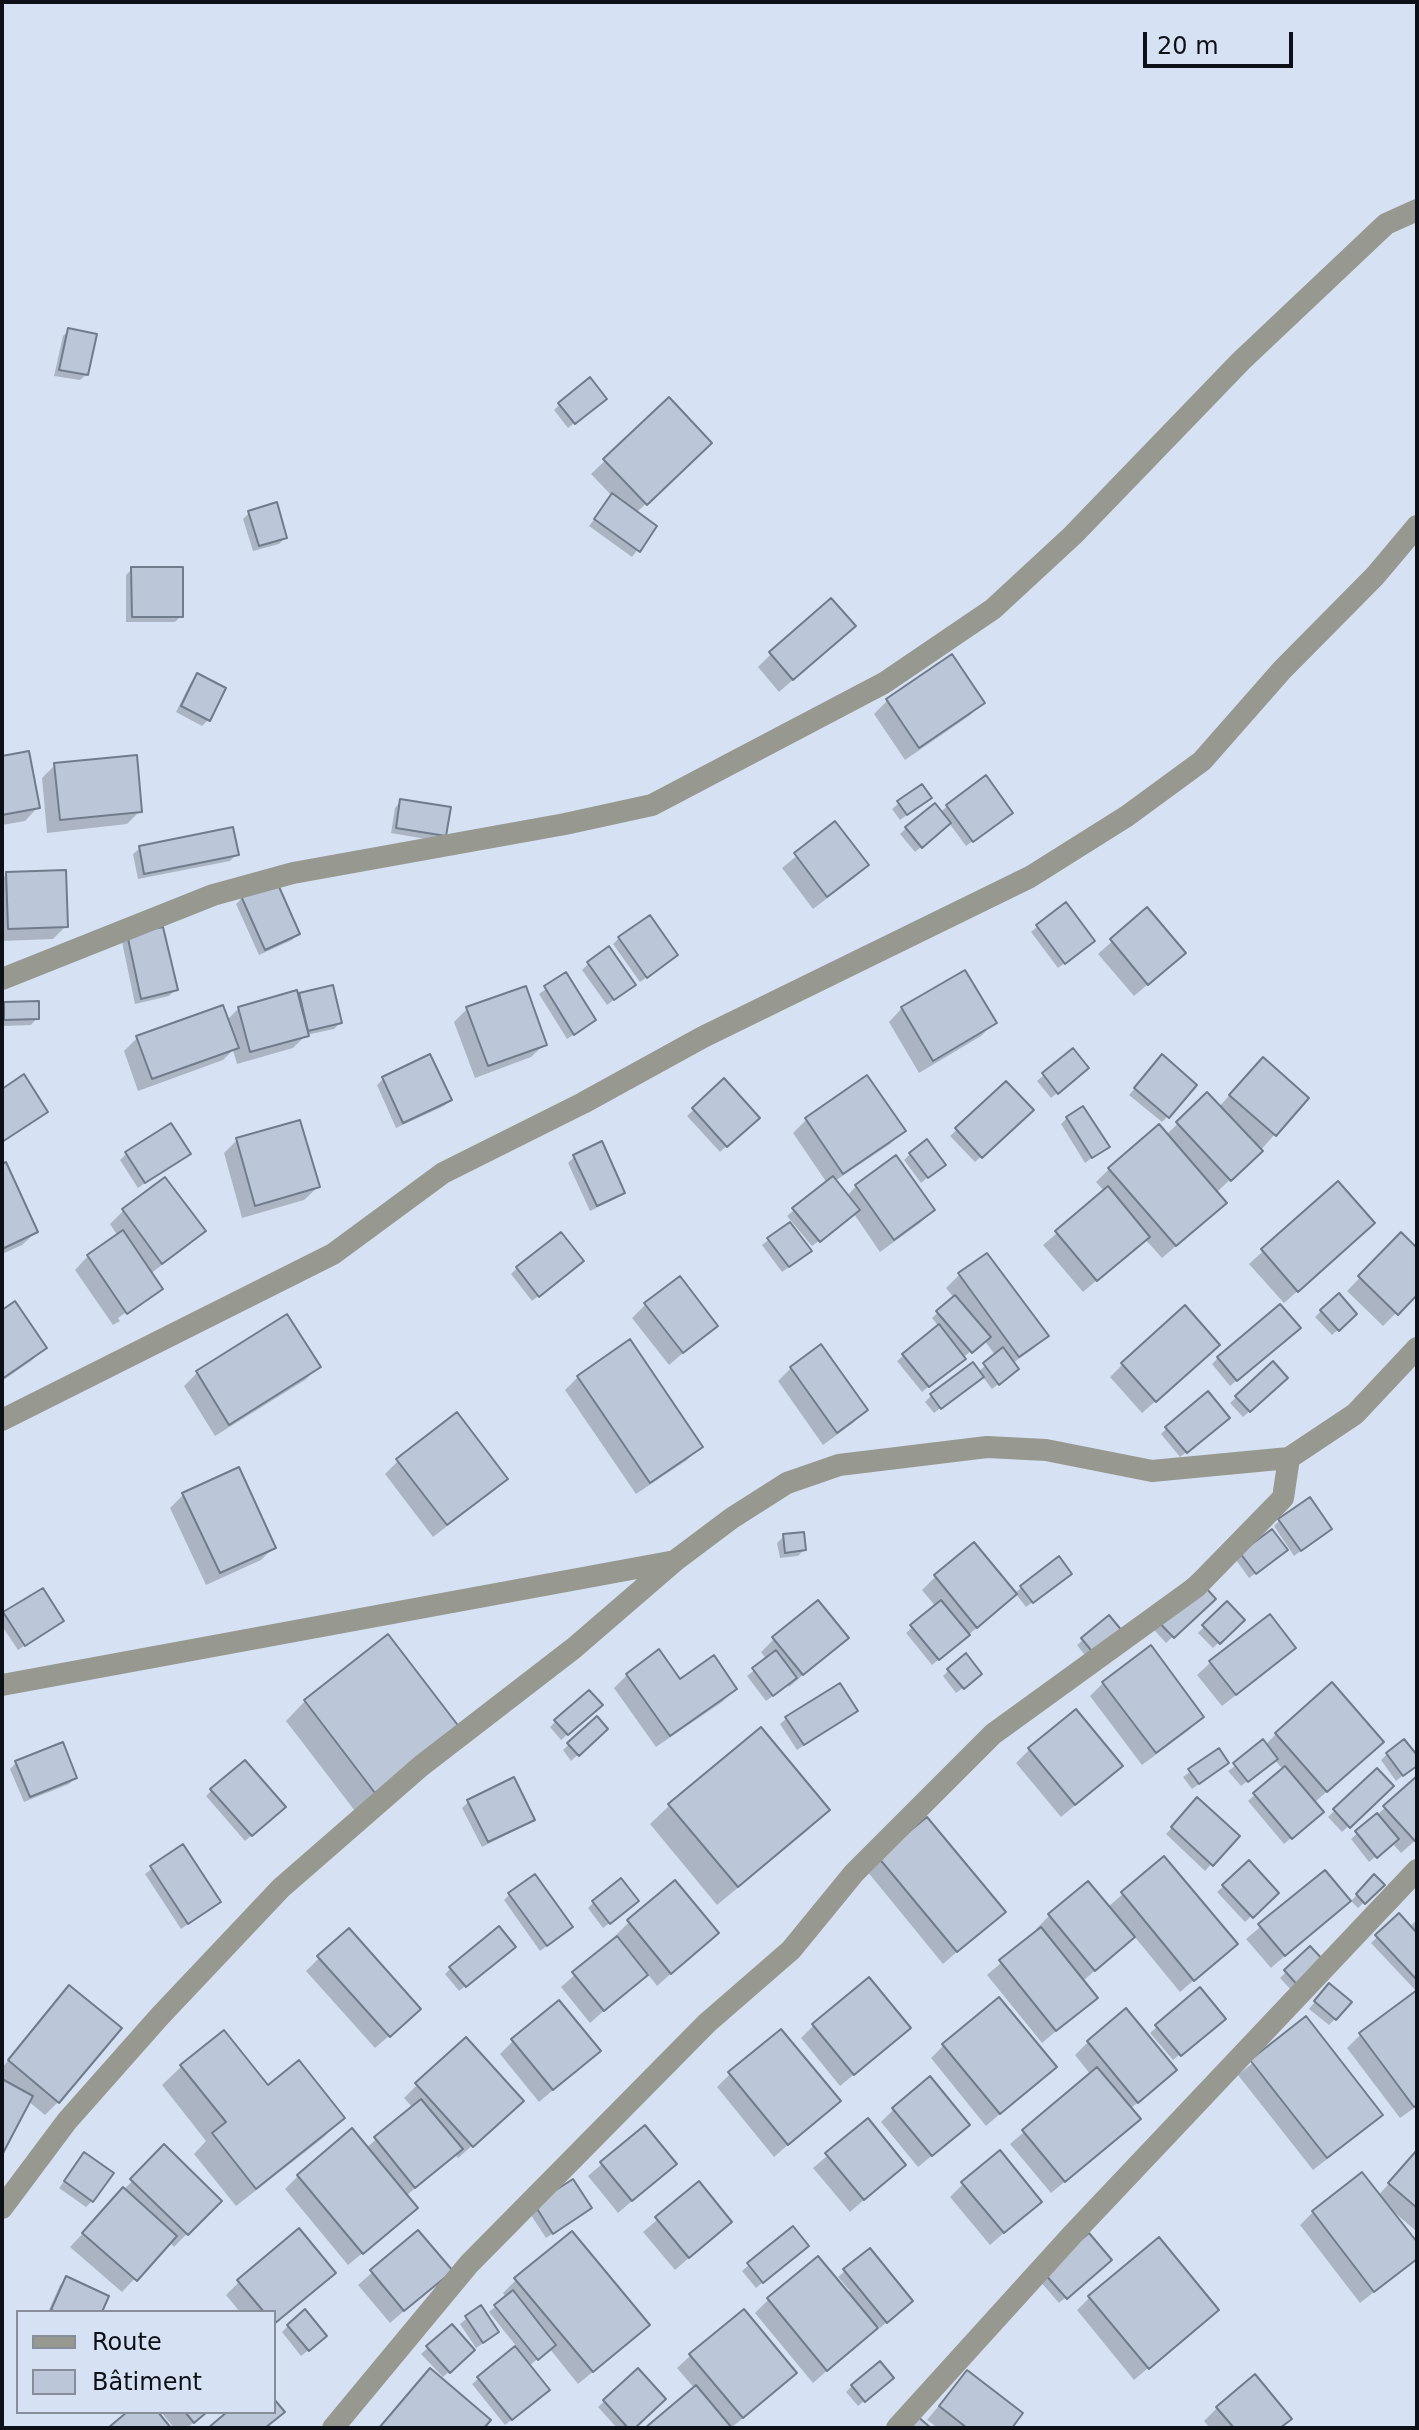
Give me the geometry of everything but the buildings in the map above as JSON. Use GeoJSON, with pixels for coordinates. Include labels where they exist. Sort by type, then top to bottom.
{"type":"FeatureCollection","features":[{"type":"Feature","properties":{"kind":"street"},"geometry":{"type":"LineString","coordinates":[[2,979],[213,895],[293,873],[565,824],[652,805],[884,683],[993,609],[1073,535],[1241,361],[1386,224],[1417,210]]}},
{"type":"Feature","properties":{"kind":"street"},"geometry":{"type":"LineString","coordinates":[[2,1420],[333,1254],[443,1173],[583,1103],[703,1037],[1030,877],[1115,824],[1202,761],[1282,670],[1375,576],[1417,526]]}},
{"type":"Feature","properties":{"kind":"street"},"geometry":{"type":"LineString","coordinates":[[2,2208],[67,2121],[160,2016],[281,1888],[421,1766],[574,1648],[676,1560],[732,1518],[787,1483],[839,1465],[987,1447],[1046,1450],[1152,1471],[1289,1458],[1355,1414],[1417,1348]]}},
{"type":"Feature","properties":{"kind":"street"},"geometry":{"type":"LineString","coordinates":[[333,2428],[469,2264],[707,2023],[791,1950],[854,1873],[993,1734],[1196,1587],[1218,1565],[1283,1498],[1289,1458]]}},
{"type":"Feature","properties":{"kind":"street"},"geometry":{"type":"LineString","coordinates":[[2,1685],[676,1560]]}},
{"type":"Feature","properties":{"kind":"street"},"geometry":{"type":"LineString","coordinates":[[897,2428],[1072,2235],[1417,1870]]}}]}
